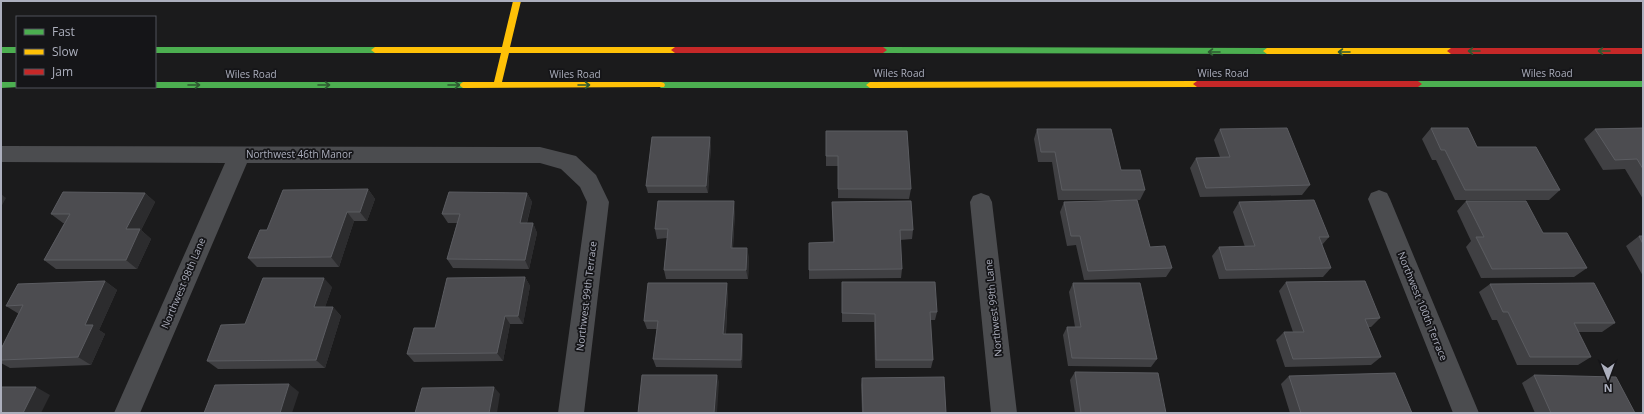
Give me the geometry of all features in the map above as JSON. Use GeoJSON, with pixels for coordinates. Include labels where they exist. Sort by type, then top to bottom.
{"type":"FeatureCollection","features":[{"type":"Feature","properties":{"kind":"main road"},"geometry":{"type":"LineString","coordinates":[[497,85],[517,1]]}},
{"type":"Feature","properties":{"kind":"main road"},"geometry":{"type":"LineString","coordinates":[[1,50],[16,50]]}},
{"type":"Feature","properties":{"kind":"main road"},"geometry":{"type":"LineString","coordinates":[[156,50],[1144,55],[1643,51]]}},
{"type":"Feature","properties":{"kind":"main road","name":"Wiles Road"},"geometry":{"type":"LineString","coordinates":[[156,85],[497,85],[1151,80],[1643,84]]}},
{"type":"Feature","properties":{"kind":"main road"},"geometry":{"type":"LineString","coordinates":[[1,85],[16,85]]}},
{"type":"Feature","properties":{"kind":"street","name":"Northwest 46th Manor"},"geometry":{"type":"LineString","coordinates":[[1,154],[540,155],[568,162],[588,180]]}},
{"type":"Feature","properties":{"kind":"street","name":"Northwest 98th Lane"},"geometry":{"type":"LineString","coordinates":[[127,413],[240,154]]}},
{"type":"Feature","properties":{"kind":"street","name":"Northwest 99th Terrace"},"geometry":{"type":"LineString","coordinates":[[571,413],[598,202],[588,180]]}},
{"type":"Feature","properties":{"kind":"street","name":"Northwest 100th Terrace"},"geometry":{"type":"LineString","coordinates":[[1379,199],[1466,413]]}},
{"type":"Feature","properties":{"kind":"street","name":"Northwest 99th Lane"},"geometry":{"type":"LineString","coordinates":[[981,202],[1004,413]]}},
{"type":"Feature","properties":{"kind":"building"},"geometry":{"type":"Polygon","coordinates":[[[1287,128],[1310,185],[1206,188],[1196,158],[1230,157],[1220,129],[1287,128]]]}},
{"type":"Feature","properties":{"kind":"building"},"geometry":{"type":"Polygon","coordinates":[[[1431,128],[1468,128],[1477,147],[1536,147],[1560,190],[1465,190],[1445,150],[1441,150],[1431,128]]]}},
{"type":"Feature","properties":{"kind":"building"},"geometry":{"type":"Polygon","coordinates":[[[1643,128],[1643,169],[1637,159],[1615,160],[1595,129],[1643,128]]]}},
{"type":"Feature","properties":{"kind":"building"},"geometry":{"type":"Polygon","coordinates":[[[1037,129],[1111,129],[1121,170],[1140,170],[1145,190],[1062,190],[1055,152],[1041,152],[1037,129]]]}},
{"type":"Feature","properties":{"kind":"building"},"geometry":{"type":"Polygon","coordinates":[[[826,131],[907,131],[911,189],[838,189],[838,156],[826,156],[826,131]]]}},
{"type":"Feature","properties":{"kind":"building"},"geometry":{"type":"Polygon","coordinates":[[[652,137],[710,137],[706,186],[646,186],[652,137]]]}},
{"type":"Feature","properties":{"kind":"building"},"geometry":{"type":"Polygon","coordinates":[[[368,189],[360,212],[347,212],[331,257],[248,258],[260,230],[267,230],[283,190],[368,189]]]}},
{"type":"Feature","properties":{"kind":"building"},"geometry":{"type":"Polygon","coordinates":[[[63,192],[145,193],[126,229],[140,229],[126,260],[44,260],[70,214],[51,214],[63,192]]]}},
{"type":"Feature","properties":{"kind":"building"},"geometry":{"type":"Polygon","coordinates":[[[449,192],[527,193],[520,223],[533,223],[525,260],[447,259],[460,214],[442,214],[449,192]]]}},
{"type":"Feature","properties":{"kind":"building"},"geometry":{"type":"Polygon","coordinates":[[[1137,200],[1150,247],[1165,246],[1172,268],[1088,271],[1080,236],[1071,236],[1064,202],[1137,200]]]}},
{"type":"Feature","properties":{"kind":"building"},"geometry":{"type":"Polygon","coordinates":[[[1314,200],[1329,237],[1319,237],[1331,268],[1226,270],[1219,247],[1255,246],[1239,202],[1314,200]]]}},
{"type":"Feature","properties":{"kind":"building"},"geometry":{"type":"Polygon","coordinates":[[[658,201],[734,201],[731,248],[747,248],[746,270],[664,270],[668,229],[655,229],[658,201]]]}},
{"type":"Feature","properties":{"kind":"building"},"geometry":{"type":"Polygon","coordinates":[[[911,201],[913,230],[900,230],[902,269],[809,270],[809,243],[834,242],[832,202],[911,201]]]}},
{"type":"Feature","properties":{"kind":"building"},"geometry":{"type":"Polygon","coordinates":[[[1466,201],[1526,201],[1543,233],[1567,233],[1587,268],[1492,269],[1476,237],[1484,237],[1466,201]]]}},
{"type":"Feature","properties":{"kind":"building"},"geometry":{"type":"Polygon","coordinates":[[[1639,236],[1643,236],[1643,244],[1639,236]]]}},
{"type":"Feature","properties":{"kind":"building"},"geometry":{"type":"Polygon","coordinates":[[[525,277],[518,316],[505,316],[497,353],[407,354],[414,328],[435,328],[447,278],[525,277]]]}},
{"type":"Feature","properties":{"kind":"building"},"geometry":{"type":"Polygon","coordinates":[[[263,278],[324,278],[314,307],[333,307],[316,360],[207,361],[221,325],[245,324],[263,278]]]}},
{"type":"Feature","properties":{"kind":"building"},"geometry":{"type":"Polygon","coordinates":[[[105,281],[85,325],[93,325],[78,357],[1,360],[1,349],[23,305],[6,306],[18,284],[105,281]]]}},
{"type":"Feature","properties":{"kind":"building"},"geometry":{"type":"Polygon","coordinates":[[[1365,281],[1380,318],[1365,319],[1381,357],[1293,359],[1284,332],[1304,332],[1286,282],[1365,281]]]}},
{"type":"Feature","properties":{"kind":"building"},"geometry":{"type":"Polygon","coordinates":[[[842,282],[935,282],[937,312],[930,312],[933,360],[876,360],[875,314],[842,313],[842,282]]]}},
{"type":"Feature","properties":{"kind":"building"},"geometry":{"type":"Polygon","coordinates":[[[648,283],[727,283],[723,334],[742,334],[741,360],[653,359],[658,321],[644,321],[648,283]]]}},
{"type":"Feature","properties":{"kind":"building"},"geometry":{"type":"Polygon","coordinates":[[[1073,283],[1140,283],[1157,359],[1072,358],[1067,327],[1081,327],[1073,283]]]}},
{"type":"Feature","properties":{"kind":"building"},"geometry":{"type":"Polygon","coordinates":[[[1594,283],[1615,323],[1574,323],[1591,357],[1530,357],[1508,312],[1503,312],[1490,284],[1594,283]]]}},
{"type":"Feature","properties":{"kind":"building"},"geometry":{"type":"Polygon","coordinates":[[[1075,372],[1158,373],[1166,413],[1081,413],[1075,372]]]}},
{"type":"Feature","properties":{"kind":"building"},"geometry":{"type":"Polygon","coordinates":[[[1395,373],[1412,413],[1301,413],[1289,376],[1395,373]]]}},
{"type":"Feature","properties":{"kind":"building"},"geometry":{"type":"Polygon","coordinates":[[[642,375],[717,375],[714,413],[638,413],[642,375]]]}},
{"type":"Feature","properties":{"kind":"building"},"geometry":{"type":"Polygon","coordinates":[[[1534,375],[1616,377],[1635,413],[1551,413],[1534,375]]]}},
{"type":"Feature","properties":{"kind":"building"},"geometry":{"type":"Polygon","coordinates":[[[944,377],[946,413],[863,413],[862,378],[944,377]]]}},
{"type":"Feature","properties":{"kind":"building"},"geometry":{"type":"Polygon","coordinates":[[[289,384],[280,413],[204,413],[215,385],[289,384]]]}},
{"type":"Feature","properties":{"kind":"building"},"geometry":{"type":"Polygon","coordinates":[[[1,387],[36,387],[23,413],[1,413],[1,387]]]}},
{"type":"Feature","properties":{"kind":"building"},"geometry":{"type":"Polygon","coordinates":[[[494,387],[489,413],[415,413],[422,388],[494,387]]]}},
{"type":"Feature","properties":{"kind":"traffic: fast"},"geometry":{"type":"LineString","coordinates":[[1,50],[16,50]]}},
{"type":"Feature","properties":{"kind":"traffic: fast"},"geometry":{"type":"LineString","coordinates":[[156,50],[375,50]]}},
{"type":"Feature","properties":{"kind":"traffic: fast"},"geometry":{"type":"LineString","coordinates":[[883,50],[1267,51]]}},
{"type":"Feature","properties":{"kind":"traffic: fast"},"geometry":{"type":"LineString","coordinates":[[1418,84],[1643,84]]}},
{"type":"Feature","properties":{"kind":"traffic: fast"},"geometry":{"type":"LineString","coordinates":[[1,85],[16,85]]}},
{"type":"Feature","properties":{"kind":"traffic: fast"},"geometry":{"type":"LineString","coordinates":[[156,85],[463,85]]}},
{"type":"Feature","properties":{"kind":"traffic: fast"},"geometry":{"type":"LineString","coordinates":[[661,85],[870,85]]}},
{"type":"Feature","properties":{"kind":"traffic: slow"},"geometry":{"type":"LineString","coordinates":[[497,85],[517,1]]}},
{"type":"Feature","properties":{"kind":"traffic: slow"},"geometry":{"type":"LineString","coordinates":[[375,50],[675,50]]}},
{"type":"Feature","properties":{"kind":"traffic: slow"},"geometry":{"type":"LineString","coordinates":[[1267,51],[1451,51]]}},
{"type":"Feature","properties":{"kind":"traffic: slow"},"geometry":{"type":"LineString","coordinates":[[870,85],[1197,84]]}},
{"type":"Feature","properties":{"kind":"traffic: slow"},"geometry":{"type":"LineString","coordinates":[[463,85],[661,85]]}},
{"type":"Feature","properties":{"kind":"traffic: jam"},"geometry":{"type":"LineString","coordinates":[[675,50],[883,50]]}},
{"type":"Feature","properties":{"kind":"traffic: jam"},"geometry":{"type":"LineString","coordinates":[[1451,51],[1643,51]]}},
{"type":"Feature","properties":{"kind":"traffic: jam"},"geometry":{"type":"LineString","coordinates":[[1197,84],[1418,84]]}}]}
